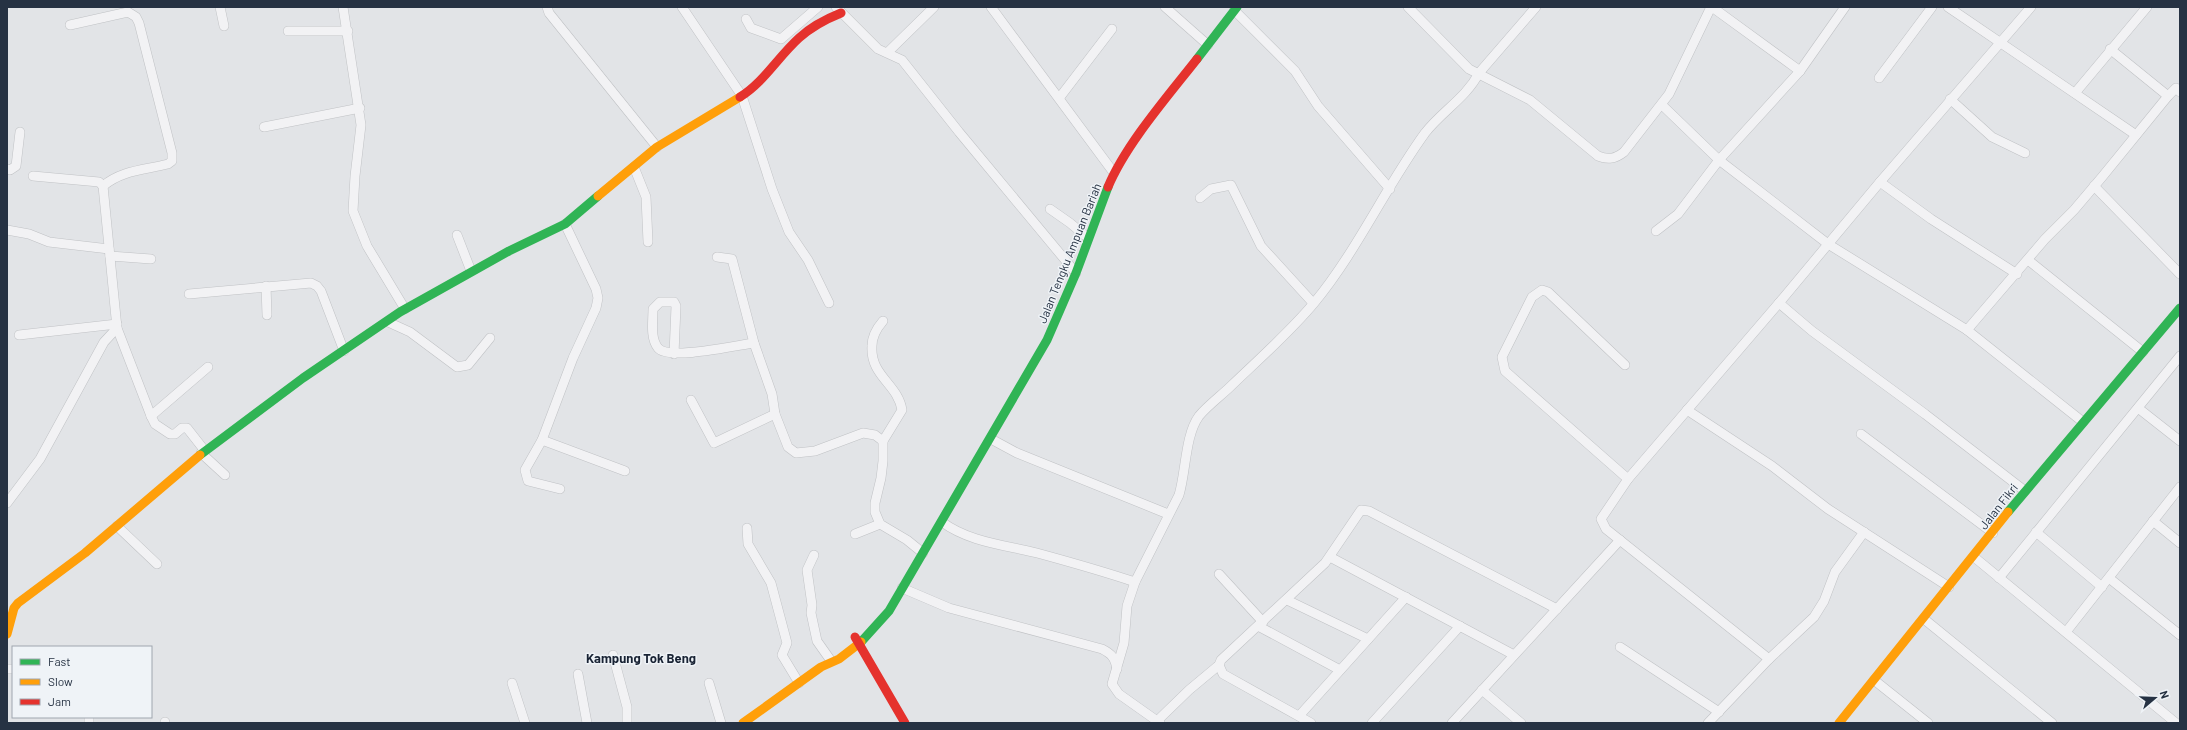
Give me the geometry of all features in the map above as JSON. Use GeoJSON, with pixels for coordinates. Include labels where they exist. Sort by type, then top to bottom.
{"type":"FeatureCollection","features":[{"type":"Feature","properties":{"kind":"street"},"geometry":{"type":"LineString","coordinates":[[220,7],[224,26]]}},
{"type":"Feature","properties":{"kind":"street"},"geometry":{"type":"LineString","coordinates":[[343,7],[360,108],[361,125],[355,176],[353,211],[367,246],[405,309]]}},
{"type":"Feature","properties":{"kind":"street"},"geometry":{"type":"LineString","coordinates":[[547,7],[549,14],[657,147]]}},
{"type":"Feature","properties":{"kind":"street"},"geometry":{"type":"LineString","coordinates":[[682,7],[742,96],[772,189],[789,232],[808,260],[829,303]]}},
{"type":"Feature","properties":{"kind":"street"},"geometry":{"type":"LineString","coordinates":[[746,19],[752,28],[781,39],[818,7]]}},
{"type":"Feature","properties":{"kind":"street"},"geometry":{"type":"LineString","coordinates":[[888,52],[934,7]]}},
{"type":"Feature","properties":{"kind":"street"},"geometry":{"type":"LineString","coordinates":[[991,7],[1060,97],[1114,173]]}},
{"type":"Feature","properties":{"kind":"street"},"geometry":{"type":"LineString","coordinates":[[1165,7],[1208,45]]}},
{"type":"Feature","properties":{"kind":"street"},"geometry":{"type":"LineString","coordinates":[[1408,7],[1459,61],[1469,69],[1530,100],[1598,156],[1606,159],[1618,157],[1624,152],[1662,105],[1712,7],[1800,71]]}},
{"type":"Feature","properties":{"kind":"street"},"geometry":{"type":"LineString","coordinates":[[1536,7],[1479,73],[1473,84],[1463,96],[1439,116],[1429,128],[1349,255],[1314,303],[1281,338],[1199,417],[1191,434],[1179,495],[1168,514],[1135,582],[1127,606],[1124,643],[1112,684],[1116,691],[1159,722],[1189,690],[1219,665],[1221,660],[1287,600],[1330,557],[1356,515],[1364,509],[1557,609]]}},
{"type":"Feature","properties":{"kind":"street"},"geometry":{"type":"LineString","coordinates":[[1656,231],[1678,214],[1719,160],[1800,71],[1845,7]]}},
{"type":"Feature","properties":{"kind":"street"},"geometry":{"type":"LineString","coordinates":[[1879,78],[1932,7]]}},
{"type":"Feature","properties":{"kind":"street"},"geometry":{"type":"LineString","coordinates":[[1948,7],[2136,135]]}},
{"type":"Feature","properties":{"kind":"street"},"geometry":{"type":"LineString","coordinates":[[1769,659],[1606,529],[1601,519],[1628,479],[1779,303],[1950,99],[2031,7]]}},
{"type":"Feature","properties":{"kind":"street"},"geometry":{"type":"LineString","coordinates":[[2074,93],[2147,7]]}},
{"type":"Feature","properties":{"kind":"street"},"geometry":{"type":"LineString","coordinates":[[1236,9],[1295,71],[1318,106],[1390,189]]}},
{"type":"Feature","properties":{"kind":"street","name":"Jalan Tengku Ampuan Bariah"},"geometry":{"type":"LineString","coordinates":[[743,723],[826,664],[859,638],[887,605],[892,603],[991,439],[1047,340],[1076,274],[1088,238],[1114,173],[1153,115],[1236,9]]}},
{"type":"Feature","properties":{"kind":"street"},"geometry":{"type":"LineString","coordinates":[[7,634],[14,608],[18,603],[85,553],[203,452],[303,378],[388,322],[405,309],[471,271],[565,224],[657,147],[742,96],[765,77],[799,38],[838,10],[878,49],[888,52],[902,60],[1076,274]]}},
{"type":"Feature","properties":{"kind":"street"},"geometry":{"type":"LineString","coordinates":[[70,25],[128,12],[136,17],[139,23],[172,153],[172,161],[168,164],[137,170],[113,178],[103,186]]}},
{"type":"Feature","properties":{"kind":"street"},"geometry":{"type":"LineString","coordinates":[[1060,97],[1112,29]]}},
{"type":"Feature","properties":{"kind":"street"},"geometry":{"type":"LineString","coordinates":[[288,31],[348,31]]}},
{"type":"Feature","properties":{"kind":"street"},"geometry":{"type":"LineString","coordinates":[[2110,49],[2168,96]]}},
{"type":"Feature","properties":{"kind":"street"},"geometry":{"type":"LineString","coordinates":[[1967,330],[2094,186],[2168,96],[2179,88]]}},
{"type":"Feature","properties":{"kind":"street"},"geometry":{"type":"LineString","coordinates":[[1950,99],[1992,137],[2026,153]]}},
{"type":"Feature","properties":{"kind":"street"},"geometry":{"type":"LineString","coordinates":[[1662,105],[1719,160],[1828,244],[1967,330],[2083,422]]}},
{"type":"Feature","properties":{"kind":"street"},"geometry":{"type":"LineString","coordinates":[[264,127],[360,108]]}},
{"type":"Feature","properties":{"kind":"street"},"geometry":{"type":"LineString","coordinates":[[7,169],[10,170],[16,166],[20,132]]}},
{"type":"Feature","properties":{"kind":"street"},"geometry":{"type":"LineString","coordinates":[[634,167],[646,198],[648,242]]}},
{"type":"Feature","properties":{"kind":"street"},"geometry":{"type":"LineString","coordinates":[[33,176],[99,182],[103,186],[117,326],[151,416],[155,424],[170,434],[175,434],[182,428],[187,428],[203,452],[225,475]]}},
{"type":"Feature","properties":{"kind":"street"},"geometry":{"type":"LineString","coordinates":[[1880,182],[2017,274]]}},
{"type":"Feature","properties":{"kind":"street"},"geometry":{"type":"LineString","coordinates":[[1200,198],[1211,189],[1228,184],[1233,186],[1261,246],[1314,303]]}},
{"type":"Feature","properties":{"kind":"street"},"geometry":{"type":"LineString","coordinates":[[2094,186],[2180,274]]}},
{"type":"Feature","properties":{"kind":"street"},"geometry":{"type":"LineString","coordinates":[[1050,209],[1088,238]]}},
{"type":"Feature","properties":{"kind":"street"},"geometry":{"type":"LineString","coordinates":[[560,489],[528,481],[525,476],[525,470],[542,440],[573,358],[596,308],[598,298],[596,289],[565,224]]}},
{"type":"Feature","properties":{"kind":"street"},"geometry":{"type":"LineString","coordinates":[[7,230],[29,234],[49,242],[151,259]]}},
{"type":"Feature","properties":{"kind":"street"},"geometry":{"type":"LineString","coordinates":[[457,235],[471,271]]}},
{"type":"Feature","properties":{"kind":"street"},"geometry":{"type":"LineString","coordinates":[[717,257],[732,259],[754,343],[772,394],[775,414],[788,447],[796,453],[815,450],[863,433],[874,435],[883,441]]}},
{"type":"Feature","properties":{"kind":"street"},"geometry":{"type":"LineString","coordinates":[[2028,260],[2143,352]]}},
{"type":"Feature","properties":{"kind":"street"},"geometry":{"type":"LineString","coordinates":[[189,294],[311,283],[317,286],[344,351]]}},
{"type":"Feature","properties":{"kind":"street"},"geometry":{"type":"LineString","coordinates":[[266,286],[267,315]]}},
{"type":"Feature","properties":{"kind":"street"},"geometry":{"type":"LineString","coordinates":[[1626,365],[1548,292],[1542,290],[1532,297],[1502,357],[1505,371],[1628,479]]}},
{"type":"Feature","properties":{"kind":"street"},"geometry":{"type":"LineString","coordinates":[[674,354],[676,306],[674,302],[660,302],[653,309],[655,342],[662,351],[674,354],[754,343]]}},
{"type":"Feature","properties":{"kind":"street"},"geometry":{"type":"LineString","coordinates":[[1779,303],[1812,331],[2025,491]]}},
{"type":"Feature","properties":{"kind":"street","name":"Jalan Fikri"},"geometry":{"type":"LineString","coordinates":[[1839,723],[1974,557],[2025,491],[2180,308]]}},
{"type":"Feature","properties":{"kind":"street"},"geometry":{"type":"LineString","coordinates":[[883,321],[877,327],[872,339],[871,356],[874,366],[881,377],[900,401],[902,410],[883,441],[881,478],[874,503],[875,512],[880,524],[907,540],[923,553]]}},
{"type":"Feature","properties":{"kind":"street"},"geometry":{"type":"LineString","coordinates":[[388,322],[410,332],[457,368],[468,365],[490,338]]}},
{"type":"Feature","properties":{"kind":"street"},"geometry":{"type":"LineString","coordinates":[[19,335],[117,326]]}},
{"type":"Feature","properties":{"kind":"street"},"geometry":{"type":"LineString","coordinates":[[7,503],[40,459],[104,342],[117,326]]}},
{"type":"Feature","properties":{"kind":"street"},"geometry":{"type":"LineString","coordinates":[[1999,578],[2180,356]]}},
{"type":"Feature","properties":{"kind":"street"},"geometry":{"type":"LineString","coordinates":[[151,416],[208,367]]}},
{"type":"Feature","properties":{"kind":"street"},"geometry":{"type":"LineString","coordinates":[[691,400],[714,443],[775,414]]}},
{"type":"Feature","properties":{"kind":"street"},"geometry":{"type":"LineString","coordinates":[[2138,408],[2180,441]]}},
{"type":"Feature","properties":{"kind":"street"},"geometry":{"type":"LineString","coordinates":[[1687,410],[1772,466],[1828,509],[1949,587]]}},
{"type":"Feature","properties":{"kind":"street"},"geometry":{"type":"LineString","coordinates":[[1861,434],[1993,533]]}},
{"type":"Feature","properties":{"kind":"street"},"geometry":{"type":"LineString","coordinates":[[991,439],[1017,453],[1168,514]]}},
{"type":"Feature","properties":{"kind":"street"},"geometry":{"type":"LineString","coordinates":[[542,440],[625,471]]}},
{"type":"Feature","properties":{"kind":"street"},"geometry":{"type":"LineString","coordinates":[[2066,632],[2180,487]]}},
{"type":"Feature","properties":{"kind":"street"},"geometry":{"type":"LineString","coordinates":[[2153,521],[2180,543]]}},
{"type":"Feature","properties":{"kind":"street"},"geometry":{"type":"LineString","coordinates":[[942,522],[954,531],[973,538],[1075,563],[1135,582]]}},
{"type":"Feature","properties":{"kind":"street"},"geometry":{"type":"LineString","coordinates":[[855,534],[880,524]]}},
{"type":"Feature","properties":{"kind":"street"},"geometry":{"type":"LineString","coordinates":[[117,526],[157,564]]}},
{"type":"Feature","properties":{"kind":"street"},"geometry":{"type":"LineString","coordinates":[[747,528],[748,544],[771,583],[787,643],[782,655],[799,683]]}},
{"type":"Feature","properties":{"kind":"street"},"geometry":{"type":"LineString","coordinates":[[1708,723],[1769,659],[1816,614],[1835,572],[1864,532]]}},
{"type":"Feature","properties":{"kind":"street"},"geometry":{"type":"LineString","coordinates":[[2036,532],[2102,587]]}},
{"type":"Feature","properties":{"kind":"street"},"geometry":{"type":"LineString","coordinates":[[1452,723],[1620,540]]}},
{"type":"Feature","properties":{"kind":"street"},"geometry":{"type":"LineString","coordinates":[[814,555],[807,570],[812,605],[811,613],[817,641],[826,664],[850,659],[860,660],[873,668]]}},
{"type":"Feature","properties":{"kind":"street"},"geometry":{"type":"LineString","coordinates":[[1330,557],[1514,655]]}},
{"type":"Feature","properties":{"kind":"street"},"geometry":{"type":"LineString","coordinates":[[1974,557],[2176,723]]}},
{"type":"Feature","properties":{"kind":"street"},"geometry":{"type":"LineString","coordinates":[[1219,574],[1260,624],[1340,670]]}},
{"type":"Feature","properties":{"kind":"street"},"geometry":{"type":"LineString","coordinates":[[2109,578],[2180,635]]}},
{"type":"Feature","properties":{"kind":"street"},"geometry":{"type":"LineString","coordinates":[[902,588],[950,608],[1102,649],[1111,654],[1115,660],[1117,670]]}},
{"type":"Feature","properties":{"kind":"street"},"geometry":{"type":"LineString","coordinates":[[1299,716],[1406,597]]}},
{"type":"Feature","properties":{"kind":"street"},"geometry":{"type":"LineString","coordinates":[[1287,600],[1368,639]]}},
{"type":"Feature","properties":{"kind":"street"},"geometry":{"type":"LineString","coordinates":[[1924,618],[2052,723]]}},
{"type":"Feature","properties":{"kind":"street"},"geometry":{"type":"LineString","coordinates":[[1372,723],[1460,626]]}},
{"type":"Feature","properties":{"kind":"street"},"geometry":{"type":"LineString","coordinates":[[859,638],[873,668],[882,681],[905,723]]}},
{"type":"Feature","properties":{"kind":"street"},"geometry":{"type":"LineString","coordinates":[[859,638],[880,671],[882,681]]}},
{"type":"Feature","properties":{"kind":"street"},"geometry":{"type":"LineString","coordinates":[[1102,649],[1115,648],[1124,643]]}},
{"type":"Feature","properties":{"kind":"street"},"geometry":{"type":"LineString","coordinates":[[1620,647],[1719,712]]}},
{"type":"Feature","properties":{"kind":"street"},"geometry":{"type":"LineString","coordinates":[[613,655],[627,708],[627,723]]}},
{"type":"Feature","properties":{"kind":"street"},"geometry":{"type":"LineString","coordinates":[[1219,665],[1223,674],[1311,723]]}},
{"type":"Feature","properties":{"kind":"street"},"geometry":{"type":"LineString","coordinates":[[578,674],[587,723]]}},
{"type":"Feature","properties":{"kind":"street"},"geometry":{"type":"LineString","coordinates":[[1874,680],[1928,723]]}},
{"type":"Feature","properties":{"kind":"street"},"geometry":{"type":"LineString","coordinates":[[709,682],[721,723]]}},
{"type":"Feature","properties":{"kind":"street"},"geometry":{"type":"LineString","coordinates":[[512,683],[525,723]]}},
{"type":"Feature","properties":{"kind":"street"},"geometry":{"type":"LineString","coordinates":[[1482,690],[1521,723]]}},
{"type":"Feature","properties":{"kind":"traffic: fast"},"geometry":{"type":"LineString","coordinates":[[1197,59],[1237,7]]}},
{"type":"Feature","properties":{"kind":"traffic: fast"},"geometry":{"type":"LineString","coordinates":[[861,642],[889,611],[1047,340],[1076,273],[1108,187]]}},
{"type":"Feature","properties":{"kind":"traffic: fast"},"geometry":{"type":"LineString","coordinates":[[200,455],[303,378],[400,312],[509,251],[565,224],[598,196]]}},
{"type":"Feature","properties":{"kind":"traffic: fast"},"geometry":{"type":"LineString","coordinates":[[2008,512],[2180,308]]}},
{"type":"Feature","properties":{"kind":"traffic: slow"},"geometry":{"type":"LineString","coordinates":[[598,196],[657,147],[740,97]]}},
{"type":"Feature","properties":{"kind":"traffic: slow"},"geometry":{"type":"LineString","coordinates":[[7,634],[14,608],[18,603],[85,553],[200,455]]}},
{"type":"Feature","properties":{"kind":"traffic: slow"},"geometry":{"type":"LineString","coordinates":[[1839,723],[2008,512]]}},
{"type":"Feature","properties":{"kind":"traffic: slow"},"geometry":{"type":"LineString","coordinates":[[743,723],[821,667],[839,659],[861,642]]}},
{"type":"Feature","properties":{"kind":"traffic: jam"},"geometry":{"type":"LineString","coordinates":[[740,97],[764,77],[791,45],[804,34],[819,24],[841,13]]}},
{"type":"Feature","properties":{"kind":"traffic: jam"},"geometry":{"type":"LineString","coordinates":[[1108,187],[1125,154],[1136,137],[1197,59]]}},
{"type":"Feature","properties":{"kind":"traffic: jam"},"geometry":{"type":"LineString","coordinates":[[855,637],[905,723]]}},
{"type":"Feature","properties":{"kind":"district","name":"Kampung Tok Beng"},"geometry":{"type":"Point","coordinates":[641,658]}}]}
